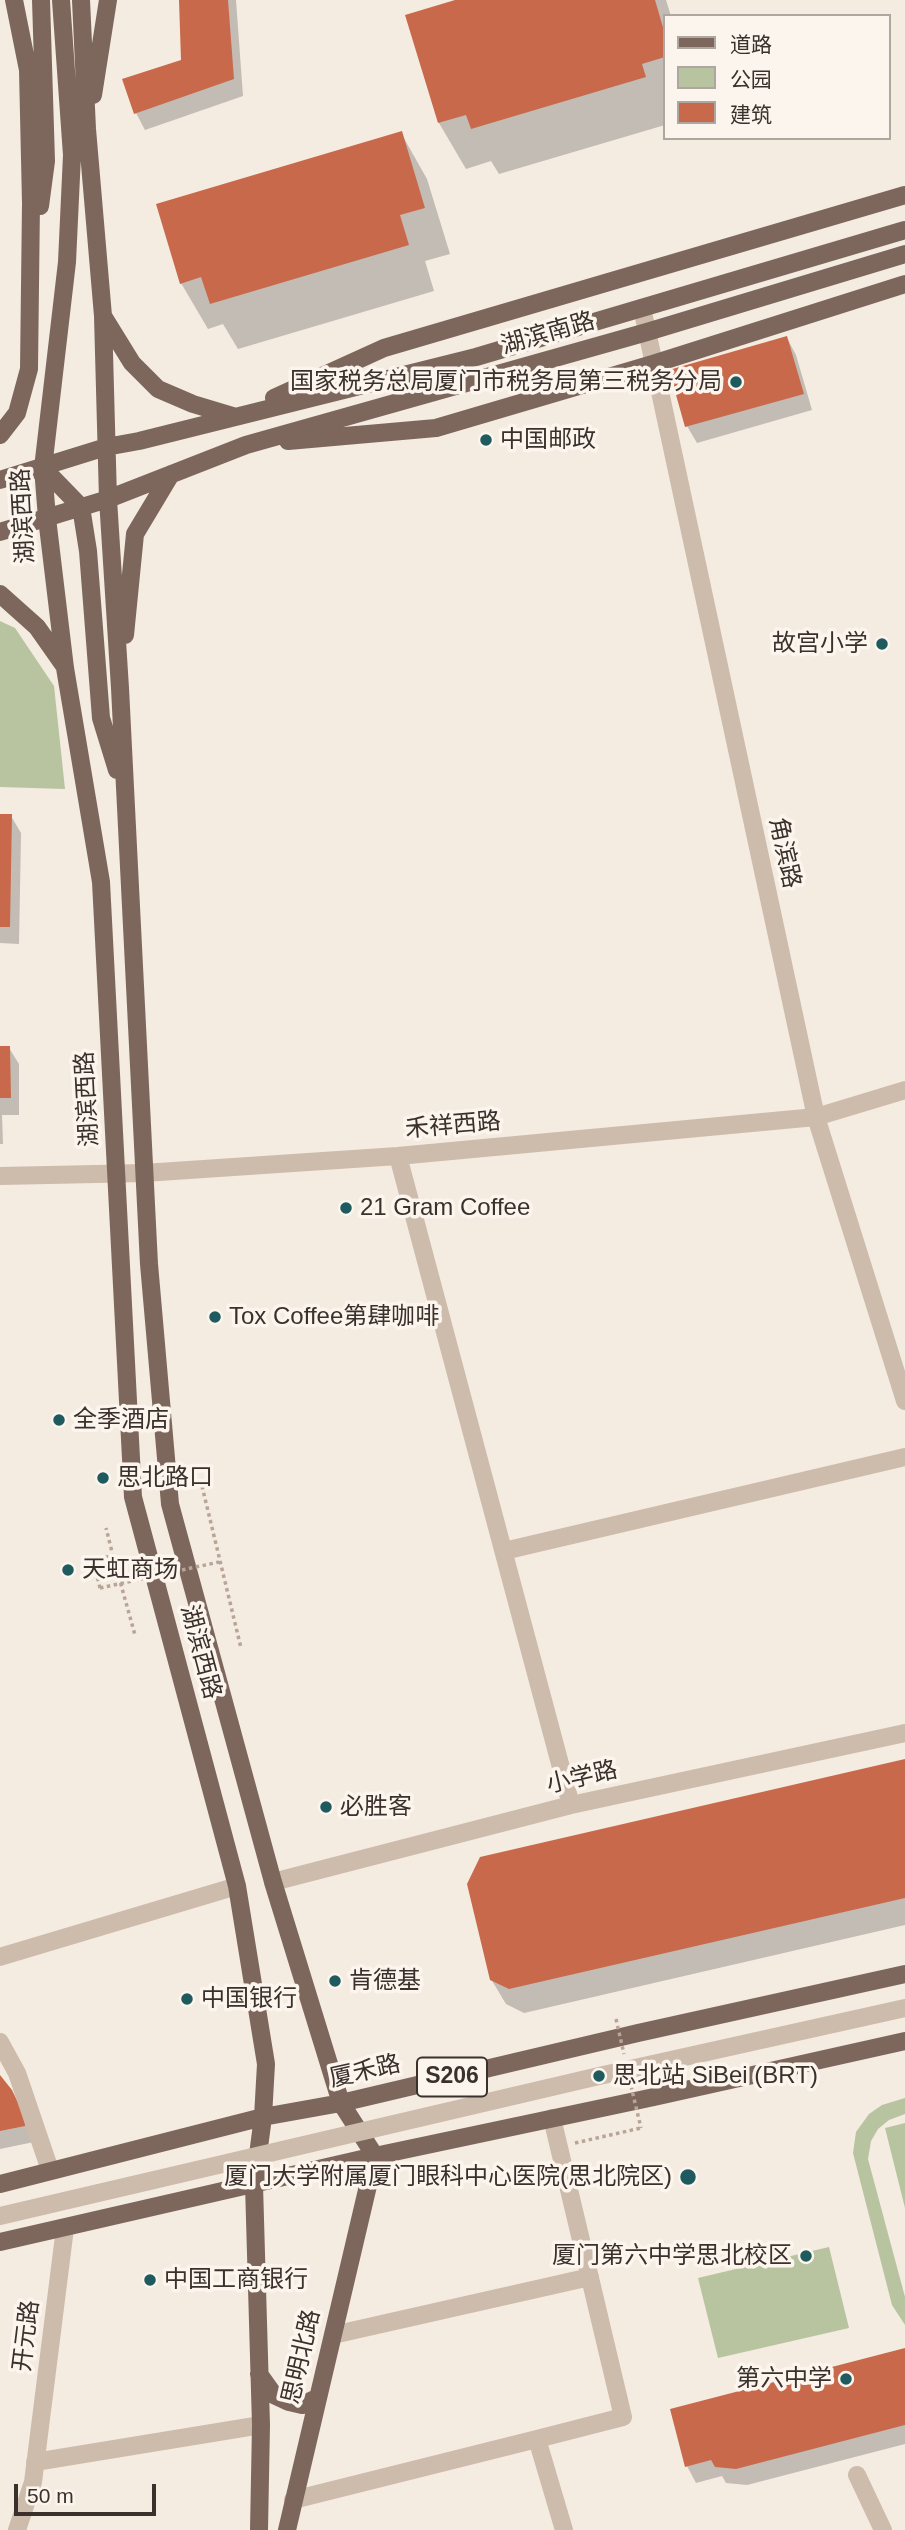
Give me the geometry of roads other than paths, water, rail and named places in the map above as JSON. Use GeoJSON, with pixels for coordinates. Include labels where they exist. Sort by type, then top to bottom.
{"type":"FeatureCollection","features":[{"type":"Feature","properties":{"kind":"main road"},"geometry":{"type":"LineString","coordinates":[[0,435],[17,413],[29,369],[31,203],[28,70],[14,0]]}},
{"type":"Feature","properties":{"kind":"main road"},"geometry":{"type":"LineString","coordinates":[[30,283],[46,162],[41,0]]}},
{"type":"Feature","properties":{"kind":"main road","name":"湖滨西路"},"geometry":{"type":"LineString","coordinates":[[61,0],[72,155],[67,262],[43,468],[65,668],[101,882],[133,1497],[237,1886],[266,2064],[263,2116],[254,2185]]}},
{"type":"Feature","properties":{"kind":"main road","name":"湖滨西路"},"geometry":{"type":"LineString","coordinates":[[81,0],[87,130],[103,316],[108,499],[149,1264],[170,1504],[273,1882],[341,2103],[375,2155]]}},
{"type":"Feature","properties":{"kind":"main road"},"geometry":{"type":"LineString","coordinates":[[87,130],[108,0]]}},
{"type":"Feature","properties":{"kind":"main road"},"geometry":{"type":"LineString","coordinates":[[103,316],[132,363],[158,389],[193,404],[234,416],[384,348],[905,195]]}},
{"type":"Feature","properties":{"kind":"main road","name":"湖滨南路"},"geometry":{"type":"LineString","coordinates":[[0,480],[106,447],[476,357],[905,230]]}},
{"type":"Feature","properties":{"kind":"main road","name":"湖滨南路"},"geometry":{"type":"LineString","coordinates":[[0,533],[108,499],[246,445],[647,332],[905,254]]}},
{"type":"Feature","properties":{"kind":"main road"},"geometry":{"type":"LineString","coordinates":[[246,445],[436,428],[653,364],[905,284]]}},
{"type":"Feature","properties":{"kind":"main road"},"geometry":{"type":"LineString","coordinates":[[43,468],[81,508],[88,551],[101,718],[125,801]]}},
{"type":"Feature","properties":{"kind":"main road"},"geometry":{"type":"LineString","coordinates":[[120,688],[135,534],[171,474]]}},
{"type":"Feature","properties":{"kind":"main road"},"geometry":{"type":"LineString","coordinates":[[0,594],[37,627],[65,668]]}},
{"type":"Feature","properties":{"kind":"main road","name":"厦禾路"},"geometry":{"type":"LineString","coordinates":[[0,2184],[263,2116],[341,2103],[905,1974]]}},
{"type":"Feature","properties":{"kind":"main road","name":"S206"},"geometry":{"type":"LineString","coordinates":[[0,2242],[375,2155],[905,2041]]}},
{"type":"Feature","properties":{"kind":"main road","name":"思明北路"},"geometry":{"type":"LineString","coordinates":[[287,2530],[375,2155]]}},
{"type":"Feature","properties":{"kind":"main road","name":"思明北路"},"geometry":{"type":"LineString","coordinates":[[254,2185],[261,2425],[259,2530]]}},
{"type":"Feature","properties":{"kind":"main road"},"geometry":{"type":"LineString","coordinates":[[259,2374],[274,2395],[289,2402],[302,2405],[317,2398]]}},
{"type":"Feature","properties":{"kind":"street","name":"角滨路"},"geometry":{"type":"LineString","coordinates":[[642,308],[816,1117],[905,1401]]}},
{"type":"Feature","properties":{"kind":"street","name":"禾祥西路"},"geometry":{"type":"LineString","coordinates":[[0,1176],[144,1173],[398,1156],[816,1117],[905,1090]]}},
{"type":"Feature","properties":{"kind":"street"},"geometry":{"type":"LineString","coordinates":[[398,1156],[571,1804]]}},
{"type":"Feature","properties":{"kind":"street"},"geometry":{"type":"LineString","coordinates":[[504,1551],[905,1457]]}},
{"type":"Feature","properties":{"kind":"street","name":"小学路"},"geometry":{"type":"LineString","coordinates":[[273,1882],[571,1804],[905,1733]]}},
{"type":"Feature","properties":{"kind":"street"},"geometry":{"type":"LineString","coordinates":[[0,1957],[237,1886]]}},
{"type":"Feature","properties":{"kind":"street"},"geometry":{"type":"LineString","coordinates":[[0,2216],[598,2076],[905,2008]]}},
{"type":"Feature","properties":{"kind":"street"},"geometry":{"type":"LineString","coordinates":[[0,2042],[17,2073],[50,2170]]}},
{"type":"Feature","properties":{"kind":"street"},"geometry":{"type":"LineString","coordinates":[[293,2500],[623,2417],[552,2118]]}},
{"type":"Feature","properties":{"kind":"street","name":"开元路"},"geometry":{"type":"LineString","coordinates":[[17,2530],[33,2482],[65,2228]]}},
{"type":"Feature","properties":{"kind":"street"},"geometry":{"type":"LineString","coordinates":[[332,2335],[590,2277]]}},
{"type":"Feature","properties":{"kind":"street"},"geometry":{"type":"LineString","coordinates":[[35,2462],[261,2425]]}},
{"type":"Feature","properties":{"kind":"street"},"geometry":{"type":"LineString","coordinates":[[537,2439],[564,2530]]}},
{"type":"Feature","properties":{"kind":"street"},"geometry":{"type":"LineString","coordinates":[[857,2475],[883,2530]]}},
{"type":"Feature","properties":{"kind":"place","name":"国家税务总局厦门市税务局第三税务分局"},"geometry":{"type":"Point","coordinates":[736,382]}},
{"type":"Feature","properties":{"kind":"place","name":"中国邮政"},"geometry":{"type":"Point","coordinates":[486,440]}},
{"type":"Feature","properties":{"kind":"place","name":"故宫小学"},"geometry":{"type":"Point","coordinates":[882,644]}},
{"type":"Feature","properties":{"kind":"place","name":"21 Gram Coffee"},"geometry":{"type":"Point","coordinates":[346,1208]}},
{"type":"Feature","properties":{"kind":"place","name":"Tox Coffee第肆咖啡"},"geometry":{"type":"Point","coordinates":[215,1317]}},
{"type":"Feature","properties":{"kind":"place","name":"全季酒店"},"geometry":{"type":"Point","coordinates":[59,1420]}},
{"type":"Feature","properties":{"kind":"place","name":"思北路口"},"geometry":{"type":"Point","coordinates":[103,1478]}},
{"type":"Feature","properties":{"kind":"place","name":"天虹商场"},"geometry":{"type":"Point","coordinates":[68,1570]}},
{"type":"Feature","properties":{"kind":"place","name":"必胜客"},"geometry":{"type":"Point","coordinates":[326,1807]}},
{"type":"Feature","properties":{"kind":"place","name":"肯德基"},"geometry":{"type":"Point","coordinates":[335,1981]}},
{"type":"Feature","properties":{"kind":"place","name":"中国银行"},"geometry":{"type":"Point","coordinates":[187,1999]}},
{"type":"Feature","properties":{"kind":"place","name":"思北站 SiBei (BRT)"},"geometry":{"type":"Point","coordinates":[599,2076]}},
{"type":"Feature","properties":{"kind":"place","name":"厦门大学附属厦门眼科中心医院(思北院区)"},"geometry":{"type":"Point","coordinates":[688,2177]}},
{"type":"Feature","properties":{"kind":"place","name":"厦门第六中学思北校区"},"geometry":{"type":"Point","coordinates":[806,2256]}},
{"type":"Feature","properties":{"kind":"place","name":"中国工商银行"},"geometry":{"type":"Point","coordinates":[150,2280]}},
{"type":"Feature","properties":{"kind":"place","name":"第六中学"},"geometry":{"type":"Point","coordinates":[846,2379]}}]}
